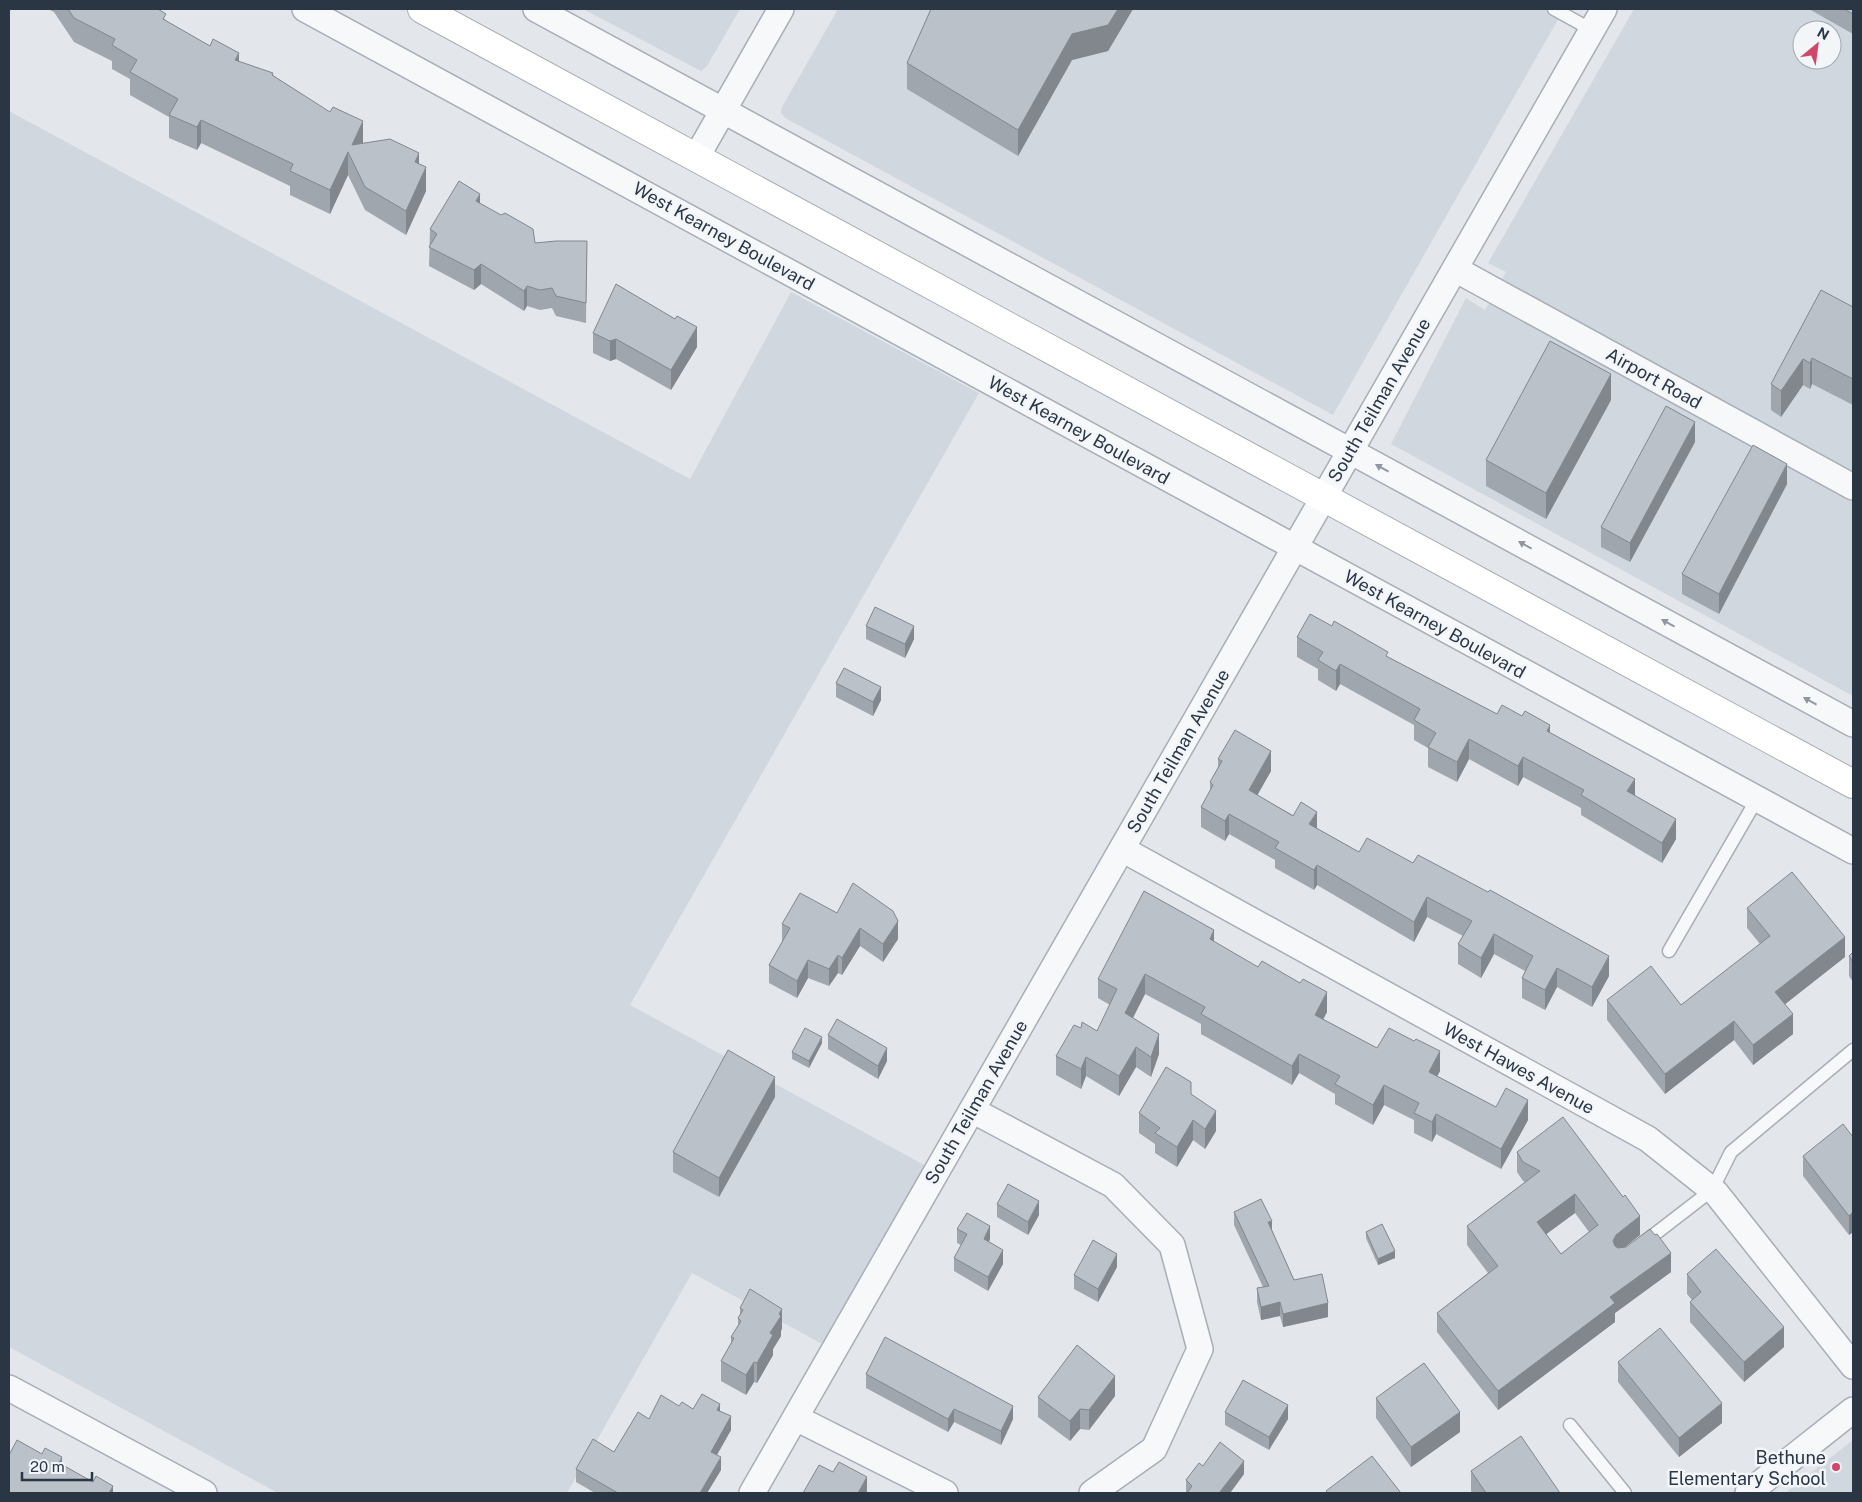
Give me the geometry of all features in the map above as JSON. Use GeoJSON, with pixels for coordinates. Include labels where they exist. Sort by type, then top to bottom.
{"type":"FeatureCollection","features":[{"type":"Feature","properties":{"kind":"main road"},"geometry":{"type":"LineString","coordinates":[[422,9],[1853,784]]}},
{"type":"Feature","properties":{"kind":"street","name":"West Kearney Boulevard"},"geometry":{"type":"LineString","coordinates":[[306,9],[1853,851]]}},
{"type":"Feature","properties":{"kind":"street"},"geometry":{"type":"LineString","coordinates":[[536,9],[1853,724]]}},
{"type":"Feature","properties":{"kind":"street"},"geometry":{"type":"LineString","coordinates":[[696,158],[781,9]]}},
{"type":"Feature","properties":{"kind":"street","name":"South Teilman Avenue"},"geometry":{"type":"LineString","coordinates":[[752,1493],[1604,9]]}},
{"type":"Feature","properties":{"kind":"street","name":"Airport Road"},"geometry":{"type":"LineString","coordinates":[[1454,269],[1853,486]]}},
{"type":"Feature","properties":{"kind":"street","name":"West Hawes Avenue"},"geometry":{"type":"LineString","coordinates":[[1122,848],[1648,1139],[1712,1190],[1853,1366]]}},
{"type":"Feature","properties":{"kind":"street"},"geometry":{"type":"LineString","coordinates":[[972,1110],[1113,1185],[1172,1245],[1200,1349],[1154,1449],[1092,1493]]}},
{"type":"Feature","properties":{"kind":"street"},"geometry":{"type":"LineString","coordinates":[[9,1388],[204,1493]]}},
{"type":"Feature","properties":{"kind":"street"},"geometry":{"type":"LineString","coordinates":[[1748,1493],[1853,1410]]}},
{"type":"Feature","properties":{"kind":"street"},"geometry":{"type":"LineString","coordinates":[[796,1418],[944,1493]]}},
{"type":"Feature","properties":{"kind":"lane"},"geometry":{"type":"LineString","coordinates":[[1554,9],[1592,30]]}},
{"type":"Feature","properties":{"kind":"lane"},"geometry":{"type":"LineString","coordinates":[[1669,951],[1757,799]]}},
{"type":"Feature","properties":{"kind":"lane"},"geometry":{"type":"LineString","coordinates":[[1628,1254],[1712,1190],[1731,1152],[1853,1050]]}},
{"type":"Feature","properties":{"kind":"lane"},"geometry":{"type":"LineString","coordinates":[[1570,1425],[1624,1493]]}},
{"type":"Feature","properties":{"kind":"shaded area"},"geometry":{"type":"Polygon","coordinates":[[[583,9],[740,9],[707,66],[701,71],[583,9]]]}},
{"type":"Feature","properties":{"kind":"shaded area"},"geometry":{"type":"Polygon","coordinates":[[[838,9],[1564,9],[1333,415],[785,118],[781,113],[782,107],[838,9]]]}},
{"type":"Feature","properties":{"kind":"shaded area"},"geometry":{"type":"Polygon","coordinates":[[[1634,9],[1853,9],[1853,696],[1391,444],[1466,298],[1485,310],[1506,272],[1488,263],[1634,9]]]}},
{"type":"Feature","properties":{"kind":"shaded area"},"geometry":{"type":"Polygon","coordinates":[[[9,111],[690,479],[791,292],[979,393],[630,1005],[939,1173],[837,1352],[692,1273],[567,1493],[278,1493],[9,1347],[9,111]]]}},
{"type":"Feature","properties":{"kind":"shaded area","name":"Bethune Elementary School"},"geometry":{"type":"Polygon","coordinates":[[[1853,1440],[1853,1493],[1785,1493],[1853,1440]]]}},
{"type":"Feature","properties":{"kind":"building"},"geometry":{"type":"Polygon","coordinates":[[[68,9],[158,9],[166,14],[163,19],[210,46],[213,39],[239,53],[235,60],[273,73],[272,75],[330,112],[333,107],[363,121],[352,145],[390,139],[419,153],[415,162],[426,167],[406,211],[365,187],[348,152],[330,190],[290,171],[293,164],[201,120],[197,127],[169,115],[178,99],[130,72],[137,60],[112,45],[115,39],[74,18],[68,9]]]}},
{"type":"Feature","properties":{"kind":"building"},"geometry":{"type":"Polygon","coordinates":[[[931,9],[1118,9],[1108,25],[1072,34],[1018,130],[907,63],[931,9]]]}},
{"type":"Feature","properties":{"kind":"building"},"geometry":{"type":"Polygon","coordinates":[[[1844,9],[1853,9],[1853,14],[1844,9]]]}},
{"type":"Feature","properties":{"kind":"building"},"geometry":{"type":"Polygon","coordinates":[[[459,181],[480,194],[476,201],[501,215],[505,213],[533,229],[535,243],[587,241],[586,303],[556,296],[552,288],[540,290],[527,286],[524,291],[481,264],[474,270],[429,247],[437,234],[430,229],[459,181]]]}},
{"type":"Feature","properties":{"kind":"building"},"geometry":{"type":"Polygon","coordinates":[[[616,284],[675,319],[677,316],[697,327],[671,370],[616,339],[610,341],[593,333],[616,284]]]}},
{"type":"Feature","properties":{"kind":"building"},"geometry":{"type":"Polygon","coordinates":[[[1821,290],[1853,307],[1853,379],[1812,358],[1810,363],[1803,359],[1781,391],[1771,384],[1821,290]]]}},
{"type":"Feature","properties":{"kind":"building"},"geometry":{"type":"Polygon","coordinates":[[[1550,341],[1611,374],[1546,493],[1486,460],[1550,341]]]}},
{"type":"Feature","properties":{"kind":"building"},"geometry":{"type":"Polygon","coordinates":[[[1666,406],[1695,422],[1630,543],[1601,527],[1666,406]]]}},
{"type":"Feature","properties":{"kind":"building"},"geometry":{"type":"Polygon","coordinates":[[[1753,445],[1787,464],[1719,594],[1682,574],[1753,445]]]}},
{"type":"Feature","properties":{"kind":"building"},"geometry":{"type":"Polygon","coordinates":[[[875,607],[914,626],[905,644],[866,626],[875,607]]]}},
{"type":"Feature","properties":{"kind":"building"},"geometry":{"type":"Polygon","coordinates":[[[1310,614],[1332,626],[1334,621],[1388,652],[1386,656],[1497,714],[1502,705],[1522,716],[1525,711],[1550,725],[1547,731],[1635,779],[1627,791],[1676,819],[1662,843],[1581,795],[1584,790],[1523,757],[1518,766],[1469,739],[1457,762],[1428,747],[1436,733],[1414,720],[1420,709],[1340,664],[1336,671],[1318,660],[1323,652],[1297,637],[1310,614]]]}},
{"type":"Feature","properties":{"kind":"building"},"geometry":{"type":"Polygon","coordinates":[[[844,668],[881,687],[873,702],[836,683],[844,668]]]}},
{"type":"Feature","properties":{"kind":"building"},"geometry":{"type":"Polygon","coordinates":[[[1235,730],[1271,751],[1249,790],[1293,816],[1301,802],[1317,812],[1309,824],[1359,852],[1367,838],[1413,863],[1418,855],[1488,892],[1490,890],[1609,956],[1592,987],[1557,968],[1545,990],[1522,978],[1533,956],[1494,934],[1481,958],[1458,944],[1472,921],[1427,897],[1414,922],[1317,865],[1314,870],[1275,848],[1279,842],[1229,814],[1225,821],[1201,807],[1213,785],[1210,782],[1222,761],[1218,759],[1235,730]]]}},
{"type":"Feature","properties":{"kind":"building"},"geometry":{"type":"Polygon","coordinates":[[[1792,872],[1845,937],[1775,992],[1793,1014],[1753,1045],[1734,1021],[1665,1074],[1607,1000],[1651,966],[1681,1005],[1770,936],[1747,908],[1792,872]]]}},
{"type":"Feature","properties":{"kind":"building"},"geometry":{"type":"Polygon","coordinates":[[[853,883],[893,911],[898,921],[883,944],[860,928],[842,958],[838,955],[829,969],[808,960],[797,981],[769,965],[790,928],[782,924],[800,893],[837,913],[853,883]]]}},
{"type":"Feature","properties":{"kind":"building"},"geometry":{"type":"Polygon","coordinates":[[[1144,891],[1214,930],[1210,939],[1258,967],[1262,961],[1300,983],[1303,979],[1327,992],[1315,1015],[1377,1048],[1389,1028],[1414,1041],[1416,1039],[1440,1051],[1429,1072],[1496,1107],[1506,1088],[1528,1100],[1501,1149],[1436,1114],[1432,1122],[1414,1113],[1419,1103],[1384,1085],[1373,1105],[1335,1084],[1340,1076],[1299,1054],[1292,1066],[1201,1014],[1205,1007],[1145,974],[1125,1013],[1159,1034],[1151,1057],[1136,1047],[1119,1076],[1086,1057],[1081,1069],[1056,1056],[1074,1025],[1081,1028],[1082,1022],[1097,1031],[1117,989],[1098,979],[1144,891]]]}},
{"type":"Feature","properties":{"kind":"building"},"geometry":{"type":"Polygon","coordinates":[[[1853,952],[1853,962],[1849,956],[1853,952]]]}},
{"type":"Feature","properties":{"kind":"building"},"geometry":{"type":"Polygon","coordinates":[[[837,1019],[887,1048],[878,1066],[828,1035],[837,1019]]]}},
{"type":"Feature","properties":{"kind":"building"},"geometry":{"type":"Polygon","coordinates":[[[805,1028],[822,1037],[809,1061],[792,1052],[805,1028]]]}},
{"type":"Feature","properties":{"kind":"building"},"geometry":{"type":"Polygon","coordinates":[[[728,1050],[775,1077],[719,1178],[673,1152],[728,1050]]]}},
{"type":"Feature","properties":{"kind":"building"},"geometry":{"type":"Polygon","coordinates":[[[1166,1067],[1191,1082],[1191,1094],[1216,1111],[1205,1129],[1193,1120],[1177,1147],[1155,1133],[1160,1128],[1139,1113],[1166,1067]]]}},
{"type":"Feature","properties":{"kind":"building"},"geometry":{"type":"Polygon","coordinates":[[[1563,1117],[1623,1197],[1625,1195],[1640,1216],[1616,1235],[1613,1241],[1615,1246],[1618,1248],[1626,1247],[1650,1229],[1655,1235],[1657,1234],[1671,1253],[1610,1297],[1615,1303],[1498,1391],[1437,1313],[1498,1266],[1467,1226],[1540,1171],[1523,1162],[1517,1152],[1563,1117]],[[1575,1194],[1537,1222],[1561,1254],[1598,1225],[1575,1194]]]}},
{"type":"Feature","properties":{"kind":"building"},"geometry":{"type":"Polygon","coordinates":[[[1843,1124],[1853,1137],[1853,1212],[1849,1216],[1803,1156],[1843,1124]]]}},
{"type":"Feature","properties":{"kind":"building"},"geometry":{"type":"Polygon","coordinates":[[[1008,1184],[1039,1201],[1028,1222],[997,1204],[1008,1184]]]}},
{"type":"Feature","properties":{"kind":"building"},"geometry":{"type":"Polygon","coordinates":[[[1261,1199],[1272,1221],[1268,1222],[1294,1280],[1322,1274],[1328,1303],[1283,1314],[1280,1302],[1261,1307],[1257,1288],[1269,1286],[1234,1212],[1261,1199]]]}},
{"type":"Feature","properties":{"kind":"building"},"geometry":{"type":"Polygon","coordinates":[[[967,1213],[990,1226],[984,1239],[1003,1250],[988,1277],[954,1258],[967,1234],[957,1229],[967,1213]]]}},
{"type":"Feature","properties":{"kind":"building"},"geometry":{"type":"Polygon","coordinates":[[[1382,1224],[1395,1251],[1378,1259],[1366,1232],[1382,1224]]]}},
{"type":"Feature","properties":{"kind":"building"},"geometry":{"type":"Polygon","coordinates":[[[1093,1240],[1117,1254],[1098,1289],[1074,1275],[1093,1240]]]}},
{"type":"Feature","properties":{"kind":"building"},"geometry":{"type":"Polygon","coordinates":[[[1716,1249],[1784,1327],[1744,1362],[1690,1302],[1701,1292],[1687,1274],[1716,1249]]]}},
{"type":"Feature","properties":{"kind":"building"},"geometry":{"type":"Polygon","coordinates":[[[750,1289],[782,1309],[779,1314],[781,1316],[770,1333],[773,1335],[757,1363],[754,1362],[746,1375],[721,1361],[734,1338],[731,1337],[741,1321],[738,1318],[743,1310],[740,1308],[750,1289]]]}},
{"type":"Feature","properties":{"kind":"building"},"geometry":{"type":"Polygon","coordinates":[[[1660,1328],[1722,1403],[1679,1438],[1618,1362],[1660,1328]]]}},
{"type":"Feature","properties":{"kind":"building"},"geometry":{"type":"Polygon","coordinates":[[[885,1337],[1013,1406],[1001,1431],[954,1409],[948,1419],[866,1374],[885,1337]]]}},
{"type":"Feature","properties":{"kind":"building"},"geometry":{"type":"Polygon","coordinates":[[[1077,1345],[1115,1376],[1089,1410],[1080,1409],[1070,1421],[1038,1397],[1077,1345]]]}},
{"type":"Feature","properties":{"kind":"building"},"geometry":{"type":"Polygon","coordinates":[[[1424,1363],[1460,1412],[1411,1447],[1376,1398],[1424,1363]]]}},
{"type":"Feature","properties":{"kind":"building"},"geometry":{"type":"Polygon","coordinates":[[[1243,1380],[1288,1405],[1269,1437],[1225,1412],[1243,1380]]]}},
{"type":"Feature","properties":{"kind":"building"},"geometry":{"type":"Polygon","coordinates":[[[702,1394],[720,1404],[717,1410],[731,1416],[711,1452],[721,1457],[700,1493],[618,1493],[576,1469],[593,1439],[614,1452],[638,1412],[649,1419],[661,1395],[679,1406],[682,1402],[693,1409],[702,1394]]]}},
{"type":"Feature","properties":{"kind":"building"},"geometry":{"type":"Polygon","coordinates":[[[1521,1436],[1560,1493],[1486,1493],[1471,1471],[1521,1436]]]}},
{"type":"Feature","properties":{"kind":"building"},"geometry":{"type":"Polygon","coordinates":[[[17,1440],[42,1454],[45,1448],[62,1457],[59,1463],[93,1482],[96,1476],[113,1486],[109,1493],[9,1493],[9,1455],[17,1440]]]}},
{"type":"Feature","properties":{"kind":"building"},"geometry":{"type":"Polygon","coordinates":[[[1220,1442],[1244,1461],[1219,1493],[1187,1493],[1192,1486],[1186,1480],[1199,1463],[1203,1466],[1220,1442]]]}},
{"type":"Feature","properties":{"kind":"building"},"geometry":{"type":"Polygon","coordinates":[[[1372,1456],[1401,1493],[1328,1493],[1326,1491],[1372,1456]]]}},
{"type":"Feature","properties":{"kind":"building"},"geometry":{"type":"Polygon","coordinates":[[[839,1462],[867,1477],[858,1493],[803,1493],[819,1465],[833,1472],[839,1462]]]}},
{"type":"Feature","properties":{"kind":"place","name":"Bethune Elementary School"},"geometry":{"type":"Point","coordinates":[1836,1467]}}]}
